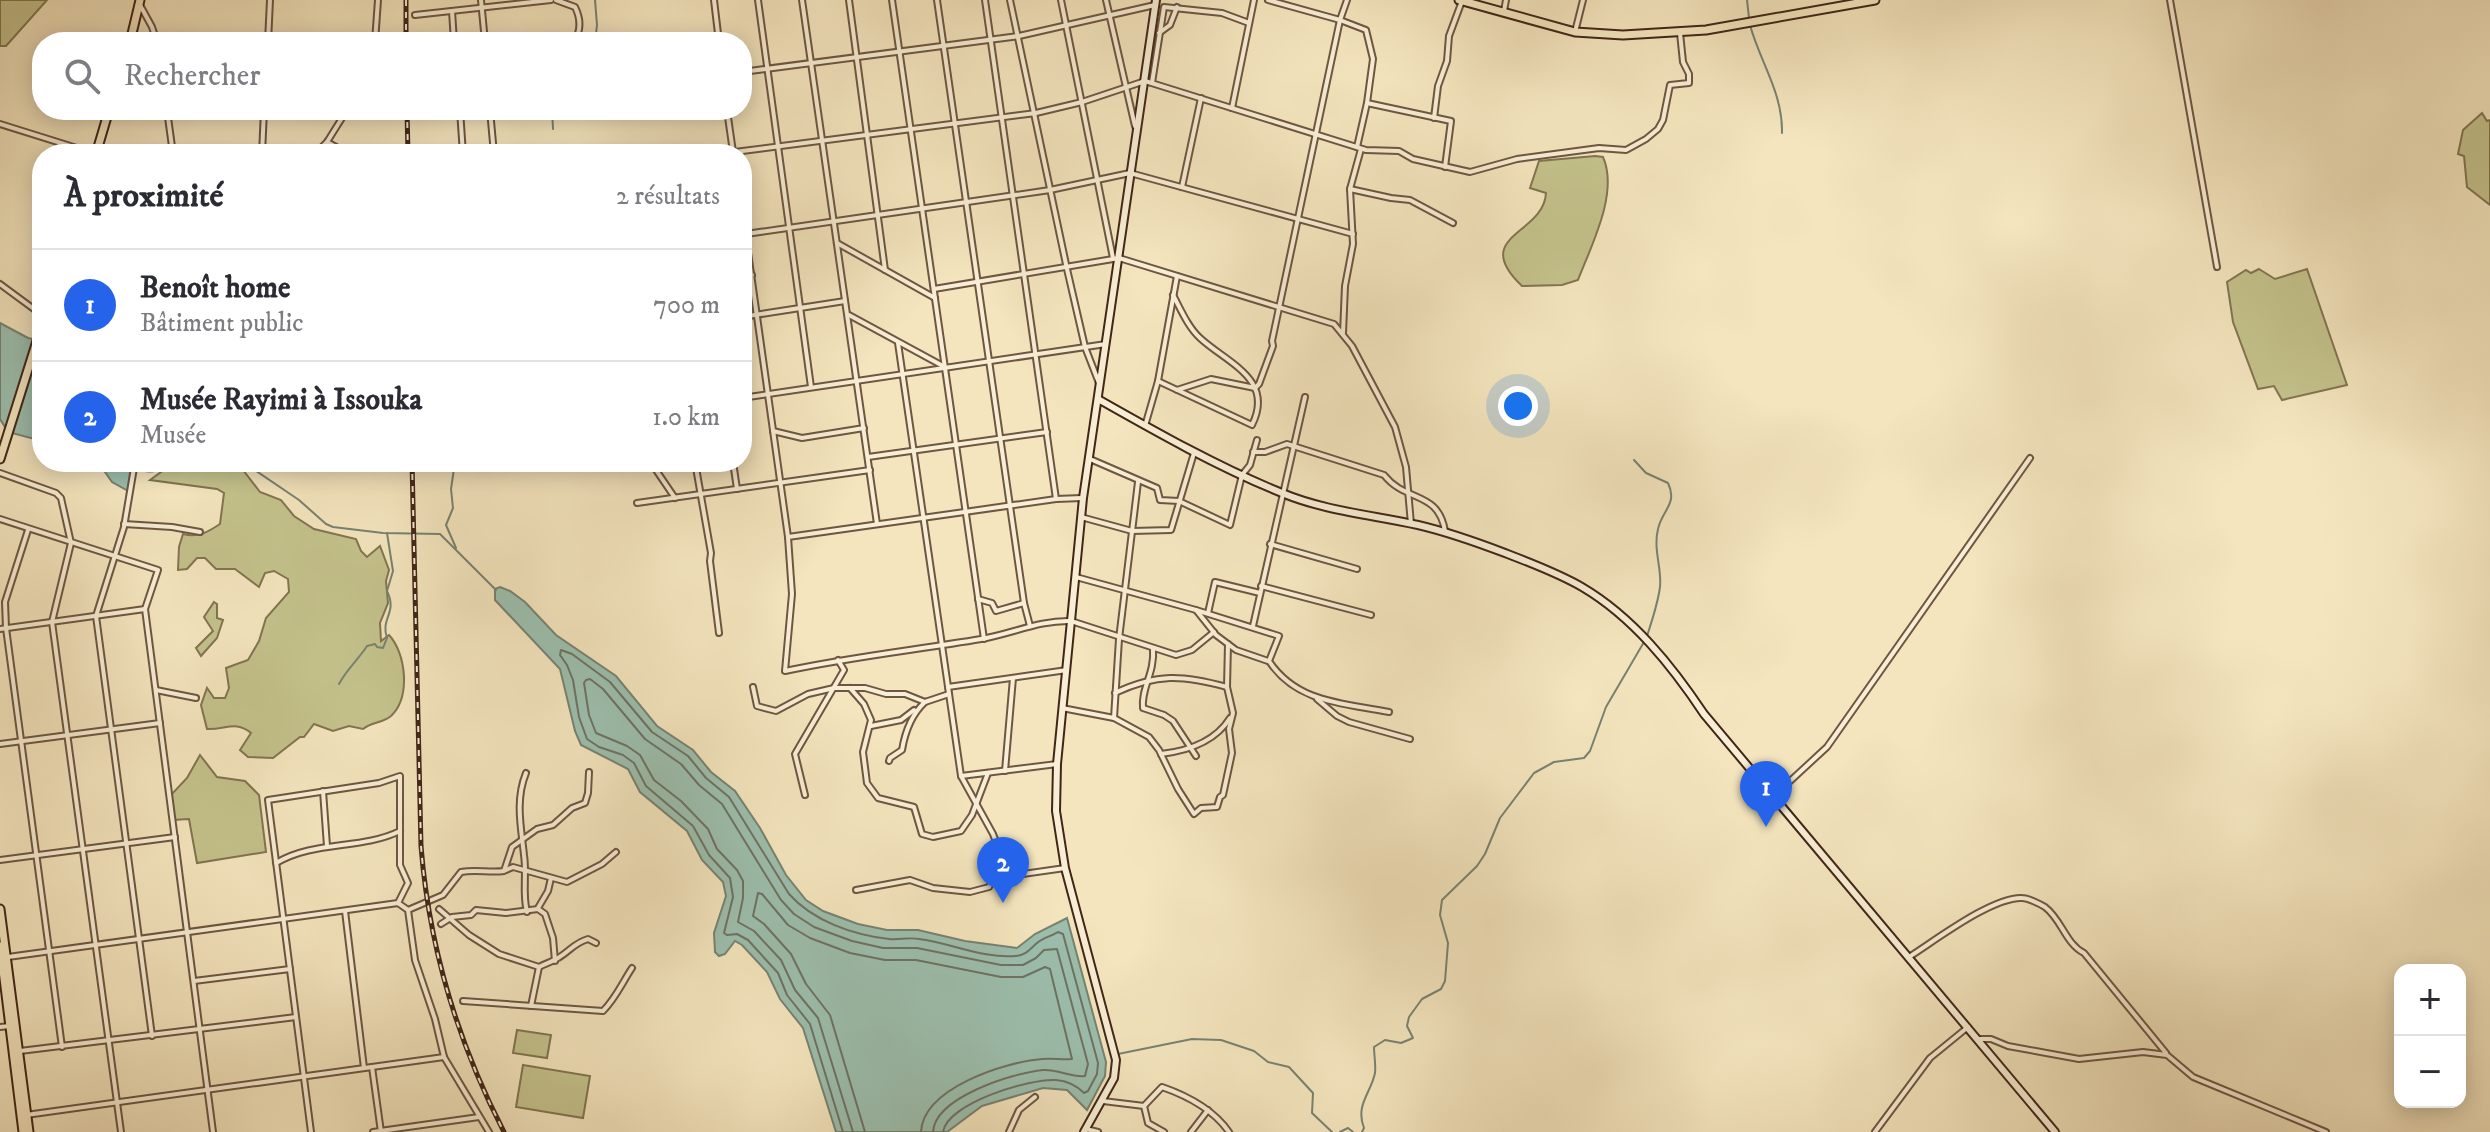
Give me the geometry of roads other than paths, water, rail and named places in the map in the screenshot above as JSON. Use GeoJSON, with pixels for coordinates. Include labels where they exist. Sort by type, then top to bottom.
{"type":"FeatureCollection","features":[{"type":"Feature","properties":{"kind":"main road"},"geometry":{"type":"LineString","coordinates":[[1460,0],[1575,32],[1606,35],[1680,33],[1875,0]]}},
{"type":"Feature","properties":{"kind":"main road"},"geometry":{"type":"LineString","coordinates":[[132,32],[140,2]]}},
{"type":"Feature","properties":{"kind":"main road"},"geometry":{"type":"LineString","coordinates":[[99,144],[106,120]]}},
{"type":"Feature","properties":{"kind":"main road"},"geometry":{"type":"LineString","coordinates":[[0,459],[32,357]]}},
{"type":"Feature","properties":{"kind":"main road"},"geometry":{"type":"LineString","coordinates":[[0,909],[26,1132]]}},
{"type":"Feature","properties":{"kind":"main road"},"geometry":{"type":"LineString","coordinates":[[0,946],[4,957]]}},
{"type":"Feature","properties":{"kind":"street"},"geometry":{"type":"LineString","coordinates":[[268,32],[270,0]]}},
{"type":"Feature","properties":{"kind":"street"},"geometry":{"type":"LineString","coordinates":[[376,32],[378,0]]}},
{"type":"Feature","properties":{"kind":"street"},"geometry":{"type":"LineString","coordinates":[[481,0],[484,32]]}},
{"type":"Feature","properties":{"kind":"street"},"geometry":{"type":"LineString","coordinates":[[415,15],[553,0],[575,7],[579,32]]}},
{"type":"Feature","properties":{"kind":"street"},"geometry":{"type":"LineString","coordinates":[[714,0],[718,32]]}},
{"type":"Feature","properties":{"kind":"street"},"geometry":{"type":"LineString","coordinates":[[758,0],[811,387]]}},
{"type":"Feature","properties":{"kind":"street"},"geometry":{"type":"LineString","coordinates":[[802,0],[877,524]]}},
{"type":"Feature","properties":{"kind":"street"},"geometry":{"type":"LineString","coordinates":[[849,0],[885,270]]}},
{"type":"Feature","properties":{"kind":"street"},"geometry":{"type":"LineString","coordinates":[[892,0],[984,639]]}},
{"type":"Feature","properties":{"kind":"street"},"geometry":{"type":"LineString","coordinates":[[937,0],[1024,603],[1030,626]]}},
{"type":"Feature","properties":{"kind":"street"},"geometry":{"type":"LineString","coordinates":[[985,0],[1056,499]]}},
{"type":"Feature","properties":{"kind":"street"},"geometry":{"type":"LineString","coordinates":[[1010,0],[1085,347],[1100,386]]}},
{"type":"Feature","properties":{"kind":"street"},"geometry":{"type":"LineString","coordinates":[[1061,0],[1116,258]]}},
{"type":"Feature","properties":{"kind":"street"},"geometry":{"type":"LineString","coordinates":[[1106,0],[1137,132]]}},
{"type":"Feature","properties":{"kind":"street"},"geometry":{"type":"LineString","coordinates":[[1232,108],[1254,0]]}},
{"type":"Feature","properties":{"kind":"street"},"geometry":{"type":"LineString","coordinates":[[1268,0],[1366,30],[1373,59],[1350,189],[1353,234],[1342,314],[1343,335]]}},
{"type":"Feature","properties":{"kind":"street"},"geometry":{"type":"LineString","coordinates":[[1255,388],[1271,354],[1340,20],[1347,0]]}},
{"type":"Feature","properties":{"kind":"street"},"geometry":{"type":"LineString","coordinates":[[1434,118],[1438,86],[1447,61],[1449,36],[1460,0]]}},
{"type":"Feature","properties":{"kind":"street"},"geometry":{"type":"LineString","coordinates":[[1503,13],[1506,0]]}},
{"type":"Feature","properties":{"kind":"street"},"geometry":{"type":"LineString","coordinates":[[1575,32],[1583,0]]}},
{"type":"Feature","properties":{"kind":"street"},"geometry":{"type":"LineString","coordinates":[[2170,0],[2217,267]]}},
{"type":"Feature","properties":{"kind":"street"},"geometry":{"type":"LineString","coordinates":[[140,2],[154,32]]}},
{"type":"Feature","properties":{"kind":"street"},"geometry":{"type":"LineString","coordinates":[[752,70],[1019,36],[1153,2],[1149,82]]}},
{"type":"Feature","properties":{"kind":"street"},"geometry":{"type":"LineString","coordinates":[[1098,1132],[1085,1130],[1114,1078],[1116,1060],[1065,868],[1056,811],[1057,764],[1083,498],[1130,173],[1164,7],[1222,13],[1249,23]]}},
{"type":"Feature","properties":{"kind":"street"},"geometry":{"type":"LineString","coordinates":[[1159,33],[1170,25],[1177,7]]}},
{"type":"Feature","properties":{"kind":"street"},"geometry":{"type":"LineString","coordinates":[[452,11],[453,32]]}},
{"type":"Feature","properties":{"kind":"street"},"geometry":{"type":"LineString","coordinates":[[752,150],[1036,113],[1149,82],[1359,148],[1399,151],[1413,159],[1470,172],[1517,159],[1599,148],[1626,150],[1646,139],[1663,120],[1670,85],[1689,83],[1680,33]]}},
{"type":"Feature","properties":{"kind":"street"},"geometry":{"type":"LineString","coordinates":[[1182,187],[1201,98]]}},
{"type":"Feature","properties":{"kind":"street"},"geometry":{"type":"LineString","coordinates":[[1367,103],[1451,121],[1445,167]]}},
{"type":"Feature","properties":{"kind":"street"},"geometry":{"type":"LineString","coordinates":[[168,120],[172,144]]}},
{"type":"Feature","properties":{"kind":"street"},"geometry":{"type":"LineString","coordinates":[[262,144],[264,120]]}},
{"type":"Feature","properties":{"kind":"street"},"geometry":{"type":"LineString","coordinates":[[331,144],[327,142],[341,120]]}},
{"type":"Feature","properties":{"kind":"street"},"geometry":{"type":"LineString","coordinates":[[461,120],[462,144]]}},
{"type":"Feature","properties":{"kind":"street"},"geometry":{"type":"LineString","coordinates":[[491,120],[493,144]]}},
{"type":"Feature","properties":{"kind":"street"},"geometry":{"type":"LineString","coordinates":[[728,120],[732,144]]}},
{"type":"Feature","properties":{"kind":"street"},"geometry":{"type":"LineString","coordinates":[[0,124],[64,144]]}},
{"type":"Feature","properties":{"kind":"street"},"geometry":{"type":"LineString","coordinates":[[752,233],[1013,196],[1130,173],[1353,234]]}},
{"type":"Feature","properties":{"kind":"street"},"geometry":{"type":"LineString","coordinates":[[1350,189],[1410,200],[1453,223]]}},
{"type":"Feature","properties":{"kind":"street"},"geometry":{"type":"LineString","coordinates":[[837,243],[935,298]]}},
{"type":"Feature","properties":{"kind":"street"},"geometry":{"type":"LineString","coordinates":[[934,289],[1067,269],[1116,258],[1334,324],[1352,346],[1395,427],[1403,450],[1411,524]]}},
{"type":"Feature","properties":{"kind":"street"},"geometry":{"type":"LineString","coordinates":[[752,275],[788,537],[792,594],[785,671],[838,660],[984,639],[1053,620],[1071,621],[1176,655],[1192,650],[1214,632]]}},
{"type":"Feature","properties":{"kind":"street"},"geometry":{"type":"LineString","coordinates":[[1145,426],[1158,381],[1177,276]]}},
{"type":"Feature","properties":{"kind":"street"},"geometry":{"type":"LineString","coordinates":[[0,284],[32,308]]}},
{"type":"Feature","properties":{"kind":"street"},"geometry":{"type":"LineString","coordinates":[[1158,381],[1252,425],[1258,401],[1255,388],[1239,366],[1189,326],[1173,295]]}},
{"type":"Feature","properties":{"kind":"street"},"geometry":{"type":"LineString","coordinates":[[752,316],[845,301]]}},
{"type":"Feature","properties":{"kind":"street"},"geometry":{"type":"LineString","coordinates":[[847,314],[945,367]]}},
{"type":"Feature","properties":{"kind":"street"},"geometry":{"type":"LineString","coordinates":[[898,343],[961,776],[993,834],[1009,876]]}},
{"type":"Feature","properties":{"kind":"street"},"geometry":{"type":"LineString","coordinates":[[752,396],[1106,344]]}},
{"type":"Feature","properties":{"kind":"street"},"geometry":{"type":"LineString","coordinates":[[1177,390],[1211,379],[1255,388]]}},
{"type":"Feature","properties":{"kind":"street"},"geometry":{"type":"LineString","coordinates":[[1253,626],[1305,397]]}},
{"type":"Feature","properties":{"kind":"street"},"geometry":{"type":"LineString","coordinates":[[1098,399],[1194,453],[1282,493],[1344,511],[1445,532],[1524,560],[1580,585],[1607,604],[1650,644],[1680,678],[1704,714],[2055,1132]]}},
{"type":"Feature","properties":{"kind":"street"},"geometry":{"type":"LineString","coordinates":[[773,431],[802,438],[864,428]]}},
{"type":"Feature","properties":{"kind":"street"},"geometry":{"type":"LineString","coordinates":[[868,457],[1047,432]]}},
{"type":"Feature","properties":{"kind":"street"},"geometry":{"type":"LineString","coordinates":[[1090,459],[1157,488],[1160,500],[1179,501],[1230,525],[1242,475],[1250,465],[1257,440]]}},
{"type":"Feature","properties":{"kind":"street"},"geometry":{"type":"LineString","coordinates":[[1253,452],[1293,445],[1384,475],[1394,487],[1429,502],[1442,514],[1445,532]]}},
{"type":"Feature","properties":{"kind":"street"},"geometry":{"type":"LineString","coordinates":[[1081,517],[1132,531],[1171,530],[1194,453]]}},
{"type":"Feature","properties":{"kind":"street"},"geometry":{"type":"LineString","coordinates":[[1774,796],[1827,747],[2030,458]]}},
{"type":"Feature","properties":{"kind":"street"},"geometry":{"type":"LineString","coordinates":[[637,503],[870,470]]}},
{"type":"Feature","properties":{"kind":"street"},"geometry":{"type":"LineString","coordinates":[[133,472],[124,524],[96,616],[152,1036]]}},
{"type":"Feature","properties":{"kind":"street"},"geometry":{"type":"LineString","coordinates":[[657,472],[675,498]]}},
{"type":"Feature","properties":{"kind":"street"},"geometry":{"type":"LineString","coordinates":[[696,472],[710,541],[719,633]]}},
{"type":"Feature","properties":{"kind":"street"},"geometry":{"type":"LineString","coordinates":[[734,472],[737,489]]}},
{"type":"Feature","properties":{"kind":"street"},"geometry":{"type":"LineString","coordinates":[[0,473],[56,493],[61,498],[71,543],[52,622],[121,1132]]}},
{"type":"Feature","properties":{"kind":"street"},"geometry":{"type":"LineString","coordinates":[[1114,718],[1119,639],[1138,482]]}},
{"type":"Feature","properties":{"kind":"street"},"geometry":{"type":"LineString","coordinates":[[788,537],[1056,499],[1083,498]]}},
{"type":"Feature","properties":{"kind":"street"},"geometry":{"type":"LineString","coordinates":[[0,519],[158,570],[145,609],[213,1132]]}},
{"type":"Feature","properties":{"kind":"street"},"geometry":{"type":"LineString","coordinates":[[124,524],[200,532]]}},
{"type":"Feature","properties":{"kind":"street"},"geometry":{"type":"LineString","coordinates":[[28,530],[5,602],[3,628],[62,1047]]}},
{"type":"Feature","properties":{"kind":"street"},"geometry":{"type":"LineString","coordinates":[[1270,544],[1357,569]]}},
{"type":"Feature","properties":{"kind":"street"},"geometry":{"type":"LineString","coordinates":[[1074,577],[1208,613],[1279,636],[1269,661]]}},
{"type":"Feature","properties":{"kind":"street"},"geometry":{"type":"LineString","coordinates":[[1208,613],[1215,582],[1260,593]]}},
{"type":"Feature","properties":{"kind":"street"},"geometry":{"type":"LineString","coordinates":[[1261,586],[1371,615]]}},
{"type":"Feature","properties":{"kind":"street"},"geometry":{"type":"LineString","coordinates":[[978,599],[992,603],[996,611],[1024,603]]}},
{"type":"Feature","properties":{"kind":"street"},"geometry":{"type":"LineString","coordinates":[[3,628],[145,609]]}},
{"type":"Feature","properties":{"kind":"street"},"geometry":{"type":"LineString","coordinates":[[1196,610],[1228,644],[1251,657],[1269,661],[1279,676],[1292,687],[1315,698],[1337,716],[1410,739]]}},
{"type":"Feature","properties":{"kind":"street"},"geometry":{"type":"LineString","coordinates":[[1062,708],[1114,718],[1149,737],[1194,814],[1201,808],[1217,807],[1223,795],[1232,753],[1229,729],[1233,713],[1227,687],[1228,644]]}},
{"type":"Feature","properties":{"kind":"street"},"geometry":{"type":"LineString","coordinates":[[1153,648],[1154,665],[1144,692],[1143,708],[1173,721],[1196,756]]}},
{"type":"Feature","properties":{"kind":"street"},"geometry":{"type":"LineString","coordinates":[[805,795],[795,754],[844,670],[838,660]]}},
{"type":"Feature","properties":{"kind":"street"},"geometry":{"type":"LineString","coordinates":[[948,687],[1067,670]]}},
{"type":"Feature","properties":{"kind":"street"},"geometry":{"type":"LineString","coordinates":[[1005,771],[1013,678]]}},
{"type":"Feature","properties":{"kind":"street"},"geometry":{"type":"LineString","coordinates":[[1115,693],[1150,679],[1197,678],[1227,687]]}},
{"type":"Feature","properties":{"kind":"street"},"geometry":{"type":"LineString","coordinates":[[753,687],[757,706],[776,711],[808,694],[834,688],[865,688],[886,694],[905,694],[925,702]]}},
{"type":"Feature","properties":{"kind":"street"},"geometry":{"type":"LineString","coordinates":[[850,688],[864,704],[871,720],[863,752],[867,783],[878,798],[914,807],[922,834],[933,837],[961,831],[968,824],[988,773]]}},
{"type":"Feature","properties":{"kind":"street"},"geometry":{"type":"LineString","coordinates":[[156,690],[196,698]]}},
{"type":"Feature","properties":{"kind":"street"},"geometry":{"type":"LineString","coordinates":[[870,726],[901,720],[925,702],[949,694]]}},
{"type":"Feature","properties":{"kind":"street"},"geometry":{"type":"LineString","coordinates":[[1315,698],[1389,712]]}},
{"type":"Feature","properties":{"kind":"street"},"geometry":{"type":"LineString","coordinates":[[889,761],[902,750],[903,737],[912,717],[925,702]]}},
{"type":"Feature","properties":{"kind":"street"},"geometry":{"type":"LineString","coordinates":[[1161,754],[1179,752],[1214,738],[1233,713]]}},
{"type":"Feature","properties":{"kind":"street"},"geometry":{"type":"LineString","coordinates":[[0,744],[160,723]]}},
{"type":"Feature","properties":{"kind":"street"},"geometry":{"type":"LineString","coordinates":[[961,776],[1057,764]]}},
{"type":"Feature","properties":{"kind":"street"},"geometry":{"type":"LineString","coordinates":[[504,871],[512,847],[537,829],[553,825],[572,808],[585,803],[589,772]]}},
{"type":"Feature","properties":{"kind":"street"},"geometry":{"type":"LineString","coordinates":[[526,773],[519,800],[525,858],[523,897],[527,912]]}},
{"type":"Feature","properties":{"kind":"street"},"geometry":{"type":"LineString","coordinates":[[311,1132],[268,800],[379,783],[400,776],[400,865],[408,883],[398,903]]}},
{"type":"Feature","properties":{"kind":"street"},"geometry":{"type":"LineString","coordinates":[[323,791],[327,846]]}},
{"type":"Feature","properties":{"kind":"street"},"geometry":{"type":"LineString","coordinates":[[276,863],[292,853],[384,839],[400,831]]}},
{"type":"Feature","properties":{"kind":"street"},"geometry":{"type":"LineString","coordinates":[[0,860],[175,837]]}},
{"type":"Feature","properties":{"kind":"street"},"geometry":{"type":"LineString","coordinates":[[408,910],[443,895],[461,872],[475,869],[492,873],[513,867],[567,882],[602,864],[616,852]]}},
{"type":"Feature","properties":{"kind":"street"},"geometry":{"type":"LineString","coordinates":[[856,890],[910,880],[933,888],[970,892],[989,887],[994,877],[1065,868]]}},
{"type":"Feature","properties":{"kind":"street"},"geometry":{"type":"LineString","coordinates":[[441,924],[452,917],[471,915],[476,910],[527,912],[538,909],[551,878]]}},
{"type":"Feature","properties":{"kind":"street"},"geometry":{"type":"LineString","coordinates":[[1909,957],[1995,903],[2024,897],[2045,908],[2063,929],[2072,947],[2084,953],[2167,1055],[2193,1077],[2326,1132]]}},
{"type":"Feature","properties":{"kind":"street"},"geometry":{"type":"LineString","coordinates":[[4,957],[398,903],[408,910],[415,960],[444,1057],[489,1132]]}},
{"type":"Feature","properties":{"kind":"street"},"geometry":{"type":"LineString","coordinates":[[439,909],[452,917],[469,935],[499,954],[539,967]]}},
{"type":"Feature","properties":{"kind":"street"},"geometry":{"type":"LineString","coordinates":[[538,909],[545,914],[551,927],[555,961]]}},
{"type":"Feature","properties":{"kind":"street"},"geometry":{"type":"LineString","coordinates":[[345,911],[364,1068]]}},
{"type":"Feature","properties":{"kind":"street"},"geometry":{"type":"LineString","coordinates":[[531,1006],[539,967],[555,961],[570,946],[582,940],[596,943]]}},
{"type":"Feature","properties":{"kind":"street"},"geometry":{"type":"LineString","coordinates":[[463,1001],[603,1011],[616,998],[620,985],[632,968]]}},
{"type":"Feature","properties":{"kind":"street"},"geometry":{"type":"LineString","coordinates":[[194,981],[290,969]]}},
{"type":"Feature","properties":{"kind":"street"},"geometry":{"type":"LineString","coordinates":[[16,1051],[296,1017]]}},
{"type":"Feature","properties":{"kind":"street"},"geometry":{"type":"LineString","coordinates":[[0,1027],[13,1025]]}},
{"type":"Feature","properties":{"kind":"street"},"geometry":{"type":"LineString","coordinates":[[1875,1132],[1930,1058],[1968,1027]]}},
{"type":"Feature","properties":{"kind":"street"},"geometry":{"type":"LineString","coordinates":[[1978,1039],[1991,1039],[2008,1046],[2079,1059],[2143,1052],[2167,1055]]}},
{"type":"Feature","properties":{"kind":"street"},"geometry":{"type":"LineString","coordinates":[[23,1115],[444,1057]]}},
{"type":"Feature","properties":{"kind":"street"},"geometry":{"type":"LineString","coordinates":[[372,1067],[381,1132]]}},
{"type":"Feature","properties":{"kind":"street"},"geometry":{"type":"LineString","coordinates":[[1144,1106],[1162,1087],[1188,1096],[1208,1110],[1229,1132]]}},
{"type":"Feature","properties":{"kind":"street"},"geometry":{"type":"LineString","coordinates":[[1009,1132],[1019,1110],[1035,1097]]}},
{"type":"Feature","properties":{"kind":"street"},"geometry":{"type":"LineString","coordinates":[[1102,1101],[1144,1106]]}},
{"type":"Feature","properties":{"kind":"street"},"geometry":{"type":"LineString","coordinates":[[1144,1106],[1148,1123],[1164,1132]]}},
{"type":"Feature","properties":{"kind":"street"},"geometry":{"type":"LineString","coordinates":[[1191,1132],[1208,1110]]}},
{"type":"Feature","properties":{"kind":"street"},"geometry":{"type":"LineString","coordinates":[[373,1132],[479,1117]]}},
{"type":"Feature","properties":{"kind":"water"},"geometry":{"type":"Polygon","coordinates":[[[0,323],[32,339],[32,438],[8,432],[0,419],[0,323]]]}},
{"type":"Feature","properties":{"kind":"water"},"geometry":{"type":"Polygon","coordinates":[[[105,472],[133,472],[130,492],[112,482],[105,472]]]}},
{"type":"Feature","properties":{"kind":"water"},"geometry":{"type":"Polygon","coordinates":[[[500,587],[525,602],[556,635],[616,676],[657,726],[693,750],[711,772],[735,791],[786,875],[806,900],[823,911],[858,924],[887,930],[918,930],[965,941],[1017,948],[1035,934],[1067,918],[1106,1062],[1105,1076],[1087,1110],[1067,1090],[1043,1088],[982,1106],[947,1132],[836,1132],[803,1028],[780,999],[767,972],[735,941],[725,954],[719,956],[715,952],[714,933],[726,896],[723,882],[702,860],[687,831],[640,792],[628,769],[581,745],[560,669],[495,600],[495,589],[500,587]]]}},
{"type":"Feature","properties":{"kind":"waterway"},"geometry":{"type":"LineString","coordinates":[[595,0],[596,32]]}},
{"type":"Feature","properties":{"kind":"waterway"},"geometry":{"type":"LineString","coordinates":[[1747,0],[1749,18]]}},
{"type":"Feature","properties":{"kind":"waterway"},"geometry":{"type":"LineString","coordinates":[[1750,25],[1779,104],[1782,133]]}},
{"type":"Feature","properties":{"kind":"waterway"},"geometry":{"type":"LineString","coordinates":[[553,120],[553,129]]}},
{"type":"Feature","properties":{"kind":"waterway"},"geometry":{"type":"LineString","coordinates":[[1634,460],[1646,473],[1668,483],[1671,490],[1670,502],[1658,529],[1656,544],[1660,587],[1647,636]]}},
{"type":"Feature","properties":{"kind":"waterway"},"geometry":{"type":"LineString","coordinates":[[258,472],[333,527],[383,533],[440,534],[496,590]]}},
{"type":"Feature","properties":{"kind":"waterway"},"geometry":{"type":"LineString","coordinates":[[454,472],[453,508],[446,525],[456,548]]}},
{"type":"Feature","properties":{"kind":"waterway"},"geometry":{"type":"LineString","coordinates":[[339,684],[367,646],[375,644],[383,648],[387,638],[385,631],[391,605],[387,591],[393,571],[387,533]]}},
{"type":"Feature","properties":{"kind":"waterway"},"geometry":{"type":"LineString","coordinates":[[1362,1132],[1362,1106],[1375,1073],[1374,1047],[1385,1040],[1401,1043],[1413,1038],[1407,1026],[1409,1017],[1422,999],[1441,989],[1445,981],[1448,943],[1440,915],[1442,900],[1477,866],[1500,818],[1534,773],[1554,762],[1584,758],[1590,751],[1606,707],[1644,642]]}},
{"type":"Feature","properties":{"kind":"waterway"},"geometry":{"type":"LineString","coordinates":[[1118,1054],[1192,1039],[1221,1040],[1254,1051],[1268,1062],[1289,1067],[1313,1093],[1312,1113],[1332,1132]]}},
{"type":"Feature","properties":{"kind":"waterway"},"geometry":{"type":"LineString","coordinates":[[1340,1132],[1348,1128],[1353,1132]]}},
{"type":"Feature","properties":{"kind":"railway"},"geometry":{"type":"LineString","coordinates":[[406,0],[406,32]]}},
{"type":"Feature","properties":{"kind":"railway"},"geometry":{"type":"LineString","coordinates":[[407,120],[408,144]]}},
{"type":"Feature","properties":{"kind":"railway"},"geometry":{"type":"LineString","coordinates":[[412,472],[421,846],[425,884],[438,957],[459,1028],[504,1132]]}},
{"type":"Feature","properties":{"kind":"place","name":"Benoît home"},"geometry":{"type":"Point","coordinates":[1766,827]}},
{"type":"Feature","properties":{"kind":"place","name":"Musée Rayimi à Issouka"},"geometry":{"type":"Point","coordinates":[1003,903]}}]}
